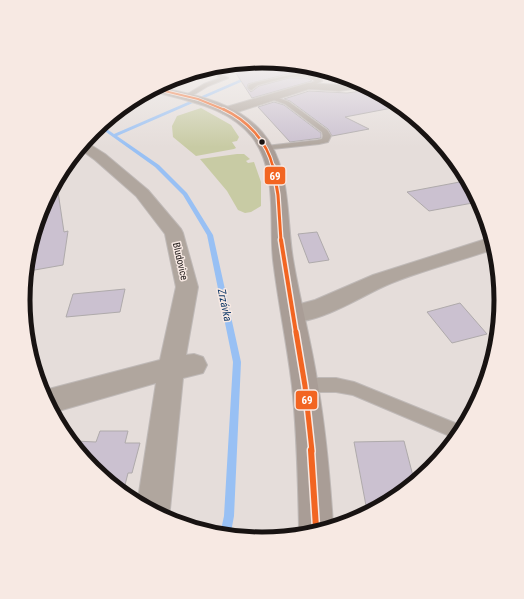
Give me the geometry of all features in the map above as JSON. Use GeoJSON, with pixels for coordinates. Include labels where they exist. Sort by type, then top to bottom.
{"type":"FeatureCollection","features":[{"type":"Feature","properties":{"kind":"main road"},"geometry":{"type":"LineString","coordinates":[[164,91],[194,98],[227,111],[242,120],[251,128],[266,148],[270,158],[276,182],[283,257],[305,385],[310,429],[316,525]]}},
{"type":"Feature","properties":{"kind":"street"},"geometry":{"type":"LineString","coordinates":[[227,111],[290,91]]}},
{"type":"Feature","properties":{"kind":"street","name":"Bludovice"},"geometry":{"type":"LineString","coordinates":[[87,148],[142,193],[174,233],[187,287],[183,366],[154,505]]}},
{"type":"Feature","properties":{"kind":"street"},"geometry":{"type":"LineString","coordinates":[[293,314],[320,308],[380,280],[488,245]]}},
{"type":"Feature","properties":{"kind":"street"},"geometry":{"type":"LineString","coordinates":[[53,400],[183,366]]}},
{"type":"Feature","properties":{"kind":"lane"},"geometry":{"type":"LineString","coordinates":[[194,98],[201,91]]}},
{"type":"Feature","properties":{"kind":"lane"},"geometry":{"type":"LineString","coordinates":[[264,98],[287,103],[325,131],[327,136],[325,140],[319,142],[266,148]]}},
{"type":"Feature","properties":{"kind":"lane"},"geometry":{"type":"LineString","coordinates":[[305,385],[336,385],[354,390],[454,429]]}},
{"type":"Feature","properties":{"kind":"green space"},"geometry":{"type":"Polygon","coordinates":[[[201,108],[231,125],[239,137],[237,141],[232,142],[236,148],[196,156],[173,137],[172,126],[177,116],[201,108]]]}},
{"type":"Feature","properties":{"kind":"green space"},"geometry":{"type":"Polygon","coordinates":[[[244,154],[250,159],[246,161],[248,163],[254,162],[261,182],[261,206],[251,212],[245,213],[238,210],[227,191],[200,159],[244,154]]]}},
{"type":"Feature","properties":{"kind":"building"},"geometry":{"type":"Polygon","coordinates":[[[247,91],[277,91],[252,98],[247,91]]]}},
{"type":"Feature","properties":{"kind":"building"},"geometry":{"type":"Polygon","coordinates":[[[309,91],[347,93],[362,91],[392,108],[345,117],[369,129],[332,136],[328,129],[290,101],[284,99],[309,91]]]}},
{"type":"Feature","properties":{"kind":"building"},"geometry":{"type":"Polygon","coordinates":[[[274,102],[284,105],[321,133],[321,138],[290,142],[258,107],[274,102]]]}},
{"type":"Feature","properties":{"kind":"building"},"geometry":{"type":"Polygon","coordinates":[[[462,182],[473,203],[429,211],[407,192],[462,182]]]}},
{"type":"Feature","properties":{"kind":"building"},"geometry":{"type":"Polygon","coordinates":[[[58,190],[64,232],[68,231],[63,265],[32,271],[34,254],[42,225],[58,190]]]}},
{"type":"Feature","properties":{"kind":"building"},"geometry":{"type":"Polygon","coordinates":[[[317,232],[329,260],[309,263],[298,234],[317,232]]]}},
{"type":"Feature","properties":{"kind":"building"},"geometry":{"type":"Polygon","coordinates":[[[125,289],[120,312],[66,317],[73,294],[125,289]]]}},
{"type":"Feature","properties":{"kind":"building"},"geometry":{"type":"Polygon","coordinates":[[[460,303],[487,334],[452,343],[427,312],[460,303]]]}},
{"type":"Feature","properties":{"kind":"building"},"geometry":{"type":"Polygon","coordinates":[[[100,431],[128,431],[125,443],[140,443],[132,473],[128,473],[125,486],[98,464],[78,441],[96,442],[100,431]]]}},
{"type":"Feature","properties":{"kind":"building"},"geometry":{"type":"Polygon","coordinates":[[[404,441],[413,476],[403,484],[366,507],[354,442],[404,441]]]}},
{"type":"Feature","properties":{"kind":"waterway"},"geometry":{"type":"LineString","coordinates":[[114,136],[217,91]]}},
{"type":"Feature","properties":{"kind":"waterway","name":"Zrzávka"},"geometry":{"type":"LineString","coordinates":[[104,129],[114,136]]}},
{"type":"Feature","properties":{"kind":"waterway","name":"Zrzávka"},"geometry":{"type":"LineString","coordinates":[[114,136],[157,166],[185,194],[210,235],[237,362],[229,516],[226,529]]}},
{"type":"Feature","properties":{"kind":"transit line","name":"69"},"geometry":{"type":"LineString","coordinates":[[164,91],[198,99],[225,109],[237,116],[258,136],[266,149],[272,164],[278,195],[283,258],[305,386],[312,457],[316,525]]}}]}
